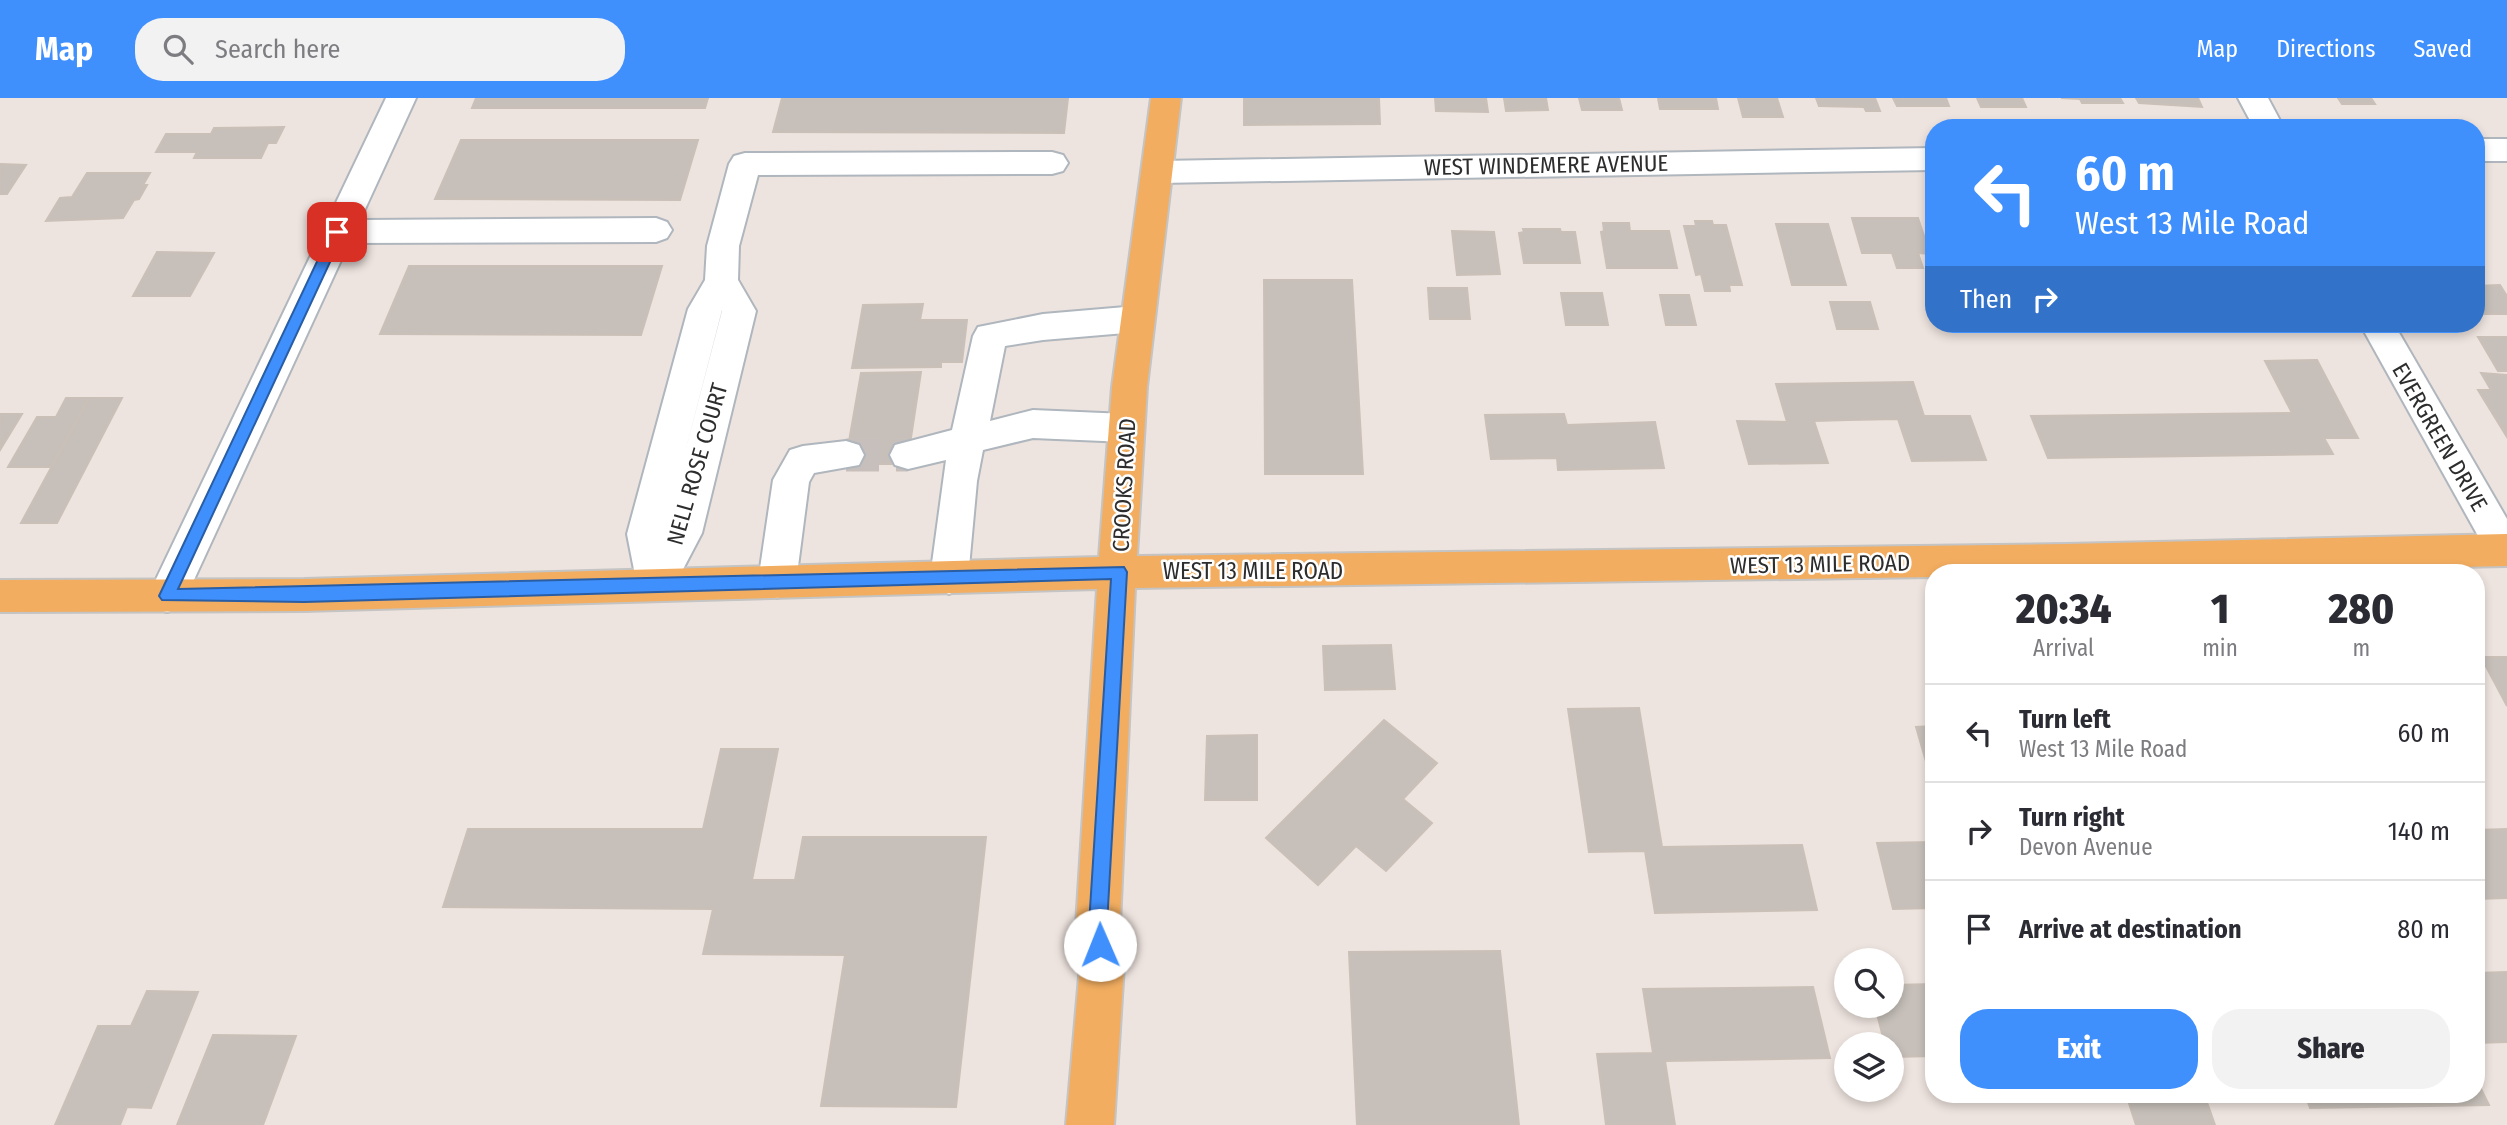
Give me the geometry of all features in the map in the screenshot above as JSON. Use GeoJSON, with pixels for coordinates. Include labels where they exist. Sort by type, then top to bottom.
{"type":"FeatureCollection","features":[{"type":"Feature","properties":{"kind":"main road","name":"CROOKS ROAD"},"geometry":{"type":"LineString","coordinates":[[1090,1125],[1102,965],[1098,925],[1126,428],[1137,318],[1159,172],[1166,98]]}},
{"type":"Feature","properties":{"kind":"main road","name":"WEST 13 MILE ROAD"},"geometry":{"type":"LineString","coordinates":[[0,596],[167,596],[1119,572],[2094,560],[2506,550]]}},
{"type":"Feature","properties":{"kind":"street"},"geometry":{"type":"LineString","coordinates":[[167,596],[401,98]]}},
{"type":"Feature","properties":{"kind":"street"},"geometry":{"type":"LineString","coordinates":[[2253,98],[2264,119]]}},
{"type":"Feature","properties":{"kind":"street"},"geometry":{"type":"LineString","coordinates":[[2485,150],[2507,150]]}},
{"type":"Feature","properties":{"kind":"street","name":"WEST WINDEMERE AVENUE"},"geometry":{"type":"LineString","coordinates":[[1159,172],[1925,159]]}},
{"type":"Feature","properties":{"kind":"street","name":"NELL ROSE COURT"},"geometry":{"type":"LineString","coordinates":[[656,585],[683,533],[739,311],[721,281],[723,246],[745,164],[1052,163]]}},
{"type":"Feature","properties":{"kind":"street"},"geometry":{"type":"LineString","coordinates":[[337,232],[656,230]]}},
{"type":"Feature","properties":{"kind":"street"},"geometry":{"type":"LineString","coordinates":[[949,578],[959,481],[990,336],[1043,327],[1137,318]]}},
{"type":"Feature","properties":{"kind":"street","name":"EVERGREEN DRIVE"},"geometry":{"type":"LineString","coordinates":[[2382,333],[2506,550]]}},
{"type":"Feature","properties":{"kind":"street"},"geometry":{"type":"LineString","coordinates":[[908,455],[1033,424],[1126,428]]}},
{"type":"Feature","properties":{"kind":"street"},"geometry":{"type":"LineString","coordinates":[[777,582],[791,480],[803,460],[846,455]]}},
{"type":"Feature","properties":{"kind":"building"},"geometry":{"type":"Polygon","coordinates":[[[476,98],[708,98],[705,108],[472,108],[476,98]]]}},
{"type":"Feature","properties":{"kind":"building"},"geometry":{"type":"Polygon","coordinates":[[[782,98],[1068,98],[1064,133],[773,132],[782,98]]]}},
{"type":"Feature","properties":{"kind":"building"},"geometry":{"type":"Polygon","coordinates":[[[1244,98],[1379,98],[1380,124],[1244,125],[1244,98]]]}},
{"type":"Feature","properties":{"kind":"building"},"geometry":{"type":"Polygon","coordinates":[[[1435,98],[1486,98],[1488,112],[1436,111],[1435,98]]]}},
{"type":"Feature","properties":{"kind":"building"},"geometry":{"type":"Polygon","coordinates":[[[1504,98],[1546,98],[1548,110],[1506,111],[1504,98]]]}},
{"type":"Feature","properties":{"kind":"building"},"geometry":{"type":"Polygon","coordinates":[[[1579,98],[1619,98],[1622,110],[1582,110],[1579,98]]]}},
{"type":"Feature","properties":{"kind":"building"},"geometry":{"type":"Polygon","coordinates":[[[1658,98],[1716,98],[1718,109],[1660,109],[1658,98]]]}},
{"type":"Feature","properties":{"kind":"building"},"geometry":{"type":"Polygon","coordinates":[[[1738,98],[1777,98],[1783,117],[1743,117],[1738,98]]]}},
{"type":"Feature","properties":{"kind":"building"},"geometry":{"type":"Polygon","coordinates":[[[1816,98],[1875,98],[1880,111],[1866,111],[1864,107],[1819,106],[1816,98]]]}},
{"type":"Feature","properties":{"kind":"building"},"geometry":{"type":"Polygon","coordinates":[[[1893,98],[1946,98],[1949,106],[1897,106],[1893,98]]]}},
{"type":"Feature","properties":{"kind":"building"},"geometry":{"type":"Polygon","coordinates":[[[1977,98],[2022,98],[2026,107],[1981,107],[1977,98]]]}},
{"type":"Feature","properties":{"kind":"building"},"geometry":{"type":"Polygon","coordinates":[[[2061,98],[2120,98],[2123,103],[2082,103],[2080,99],[2061,98]]]}},
{"type":"Feature","properties":{"kind":"building"},"geometry":{"type":"Polygon","coordinates":[[[2136,98],[2198,98],[2202,107],[2139,103],[2136,98]]]}},
{"type":"Feature","properties":{"kind":"building"},"geometry":{"type":"Polygon","coordinates":[[[2338,98],[2371,98],[2375,104],[2342,104],[2338,98]]]}},
{"type":"Feature","properties":{"kind":"building"},"geometry":{"type":"Polygon","coordinates":[[[284,127],[276,143],[268,143],[261,158],[194,158],[197,152],[156,152],[166,134],[211,134],[214,128],[284,127]]]}},
{"type":"Feature","properties":{"kind":"building"},"geometry":{"type":"Polygon","coordinates":[[[461,140],[698,140],[680,200],[435,199],[461,140]]]}},
{"type":"Feature","properties":{"kind":"building"},"geometry":{"type":"Polygon","coordinates":[[[0,164],[26,165],[7,194],[0,194],[0,164]]]}},
{"type":"Feature","properties":{"kind":"building"},"geometry":{"type":"Polygon","coordinates":[[[87,173],[150,173],[139,199],[134,200],[123,218],[46,221],[60,198],[72,197],[87,173]]]}},
{"type":"Feature","properties":{"kind":"building"},"geometry":{"type":"Polygon","coordinates":[[[1852,218],[1918,218],[1925,239],[1925,254],[1918,253],[1923,268],[1897,268],[1892,253],[1862,253],[1852,218]]]}},
{"type":"Feature","properties":{"kind":"building"},"geometry":{"type":"Polygon","coordinates":[[[1695,221],[1712,221],[1713,225],[1726,225],[1742,285],[1729,285],[1730,291],[1705,291],[1701,274],[1696,275],[1684,226],[1696,226],[1695,221]]]}},
{"type":"Feature","properties":{"kind":"building"},"geometry":{"type":"Polygon","coordinates":[[[1603,223],[1629,223],[1630,231],[1669,231],[1677,268],[1607,268],[1601,232],[1604,231],[1603,223]]]}},
{"type":"Feature","properties":{"kind":"building"},"geometry":{"type":"Polygon","coordinates":[[[1776,224],[1828,224],[1846,285],[1792,285],[1776,224]]]}},
{"type":"Feature","properties":{"kind":"building"},"geometry":{"type":"Polygon","coordinates":[[[1523,229],[1560,229],[1561,232],[1575,232],[1580,263],[1524,263],[1519,233],[1524,232],[1523,229]]]}},
{"type":"Feature","properties":{"kind":"building"},"geometry":{"type":"Polygon","coordinates":[[[1452,231],[1494,232],[1500,274],[1457,275],[1452,231]]]}},
{"type":"Feature","properties":{"kind":"building"},"geometry":{"type":"Polygon","coordinates":[[[157,252],[214,253],[190,296],[133,296],[157,252]]]}},
{"type":"Feature","properties":{"kind":"building"},"geometry":{"type":"Polygon","coordinates":[[[409,266],[662,266],[641,335],[380,334],[409,266]]]}},
{"type":"Feature","properties":{"kind":"building"},"geometry":{"type":"Polygon","coordinates":[[[1264,280],[1352,280],[1363,474],[1265,474],[1264,280]]]}},
{"type":"Feature","properties":{"kind":"building"},"geometry":{"type":"Polygon","coordinates":[[[2500,285],[2507,296],[2507,314],[2485,314],[2485,286],[2500,285]]]}},
{"type":"Feature","properties":{"kind":"building"},"geometry":{"type":"Polygon","coordinates":[[[1428,288],[1467,288],[1470,319],[1430,319],[1428,288]]]}},
{"type":"Feature","properties":{"kind":"building"},"geometry":{"type":"Polygon","coordinates":[[[1561,293],[1602,293],[1608,325],[1566,325],[1561,293]]]}},
{"type":"Feature","properties":{"kind":"building"},"geometry":{"type":"Polygon","coordinates":[[[1660,295],[1689,295],[1696,325],[1666,325],[1660,295]]]}},
{"type":"Feature","properties":{"kind":"building"},"geometry":{"type":"Polygon","coordinates":[[[1830,302],[1870,302],[1878,329],[1837,329],[1830,302]]]}},
{"type":"Feature","properties":{"kind":"building"},"geometry":{"type":"Polygon","coordinates":[[[923,304],[920,320],[967,320],[962,362],[941,362],[941,367],[852,368],[863,305],[923,304]]]}},
{"type":"Feature","properties":{"kind":"building"},"geometry":{"type":"Polygon","coordinates":[[[2478,337],[2507,337],[2507,371],[2498,371],[2478,337]]]}},
{"type":"Feature","properties":{"kind":"building"},"geometry":{"type":"Polygon","coordinates":[[[2317,360],[2358,438],[2324,438],[2333,454],[2048,458],[2031,416],[2292,413],[2265,361],[2317,360]]]}},
{"type":"Feature","properties":{"kind":"building"},"geometry":{"type":"Polygon","coordinates":[[[921,372],[907,464],[845,464],[861,373],[921,372]]]}},
{"type":"Feature","properties":{"kind":"building"},"geometry":{"type":"Polygon","coordinates":[[[2481,373],[2507,375],[2507,437],[2478,390],[2491,390],[2481,373]]]}},
{"type":"Feature","properties":{"kind":"building"},"geometry":{"type":"Polygon","coordinates":[[[1913,382],[1924,416],[1970,416],[1986,460],[1912,461],[1898,419],[1814,421],[1828,463],[1749,464],[1737,421],[1787,422],[1776,384],[1913,382]]]}},
{"type":"Feature","properties":{"kind":"building"},"geometry":{"type":"Polygon","coordinates":[[[66,398],[89,398],[51,467],[8,467],[37,417],[56,417],[66,398]]]}},
{"type":"Feature","properties":{"kind":"building"},"geometry":{"type":"Polygon","coordinates":[[[89,398],[122,398],[57,523],[21,523],[89,398]]]}},
{"type":"Feature","properties":{"kind":"building"},"geometry":{"type":"Polygon","coordinates":[[[0,414],[22,414],[0,450],[0,414]]]}},
{"type":"Feature","properties":{"kind":"building"},"geometry":{"type":"Polygon","coordinates":[[[1564,414],[1567,425],[1655,422],[1664,468],[1558,470],[1557,458],[1491,459],[1485,415],[1564,414]]]}},
{"type":"Feature","properties":{"kind":"building"},"geometry":{"type":"Polygon","coordinates":[[[1391,645],[1395,689],[1325,690],[1323,646],[1391,645]]]}},
{"type":"Feature","properties":{"kind":"building"},"geometry":{"type":"Polygon","coordinates":[[[2485,657],[2507,657],[2507,706],[2485,665],[2485,657]]]}},
{"type":"Feature","properties":{"kind":"building"},"geometry":{"type":"Polygon","coordinates":[[[1639,708],[1662,847],[1802,845],[1817,910],[1655,913],[1645,851],[1589,852],[1568,709],[1639,708]]]}},
{"type":"Feature","properties":{"kind":"building"},"geometry":{"type":"Polygon","coordinates":[[[1384,720],[1437,763],[1403,799],[1432,823],[1386,871],[1356,846],[1318,885],[1266,838],[1384,720]]]}},
{"type":"Feature","properties":{"kind":"building"},"geometry":{"type":"Polygon","coordinates":[[[1925,726],[1925,758],[1916,727],[1925,726]]]}},
{"type":"Feature","properties":{"kind":"building"},"geometry":{"type":"Polygon","coordinates":[[[1257,735],[1257,800],[1205,800],[1207,736],[1257,735]]]}},
{"type":"Feature","properties":{"kind":"building"},"geometry":{"type":"Polygon","coordinates":[[[721,749],[778,749],[752,880],[795,880],[803,837],[986,837],[956,1107],[821,1106],[845,955],[703,954],[713,909],[443,907],[468,829],[703,829],[721,749]]]}},
{"type":"Feature","properties":{"kind":"building"},"geometry":{"type":"Polygon","coordinates":[[[2507,829],[2507,898],[2485,899],[2485,830],[2507,829]]]}},
{"type":"Feature","properties":{"kind":"building"},"geometry":{"type":"Polygon","coordinates":[[[1925,842],[1925,908],[1893,909],[1877,843],[1925,842]]]}},
{"type":"Feature","properties":{"kind":"building"},"geometry":{"type":"Polygon","coordinates":[[[1500,951],[1519,1125],[1357,1125],[1349,952],[1500,951]]]}},
{"type":"Feature","properties":{"kind":"building"},"geometry":{"type":"Polygon","coordinates":[[[2507,972],[2507,1042],[2485,1043],[2485,973],[2507,972]]]}},
{"type":"Feature","properties":{"kind":"building"},"geometry":{"type":"Polygon","coordinates":[[[1925,984],[1925,1056],[1904,1057],[1904,1032],[1882,1032],[1878,1018],[1904,1018],[1904,985],[1925,984]]]}},
{"type":"Feature","properties":{"kind":"building"},"geometry":{"type":"Polygon","coordinates":[[[1813,987],[1830,1058],[1665,1061],[1675,1125],[1606,1125],[1597,1054],[1653,1053],[1643,989],[1813,987]]]}},
{"type":"Feature","properties":{"kind":"building"},"geometry":{"type":"Polygon","coordinates":[[[147,991],[198,992],[151,1108],[127,1107],[120,1125],[55,1125],[98,1026],[131,1026],[147,991]]]}},
{"type":"Feature","properties":{"kind":"building"},"geometry":{"type":"Polygon","coordinates":[[[213,1035],[296,1036],[263,1125],[177,1125],[213,1035]]]}},
{"type":"Feature","properties":{"kind":"building"},"geometry":{"type":"Polygon","coordinates":[[[2485,1097],[2489,1105],[2310,1108],[2308,1103],[2485,1103],[2485,1097]]]}},
{"type":"Feature","properties":{"kind":"building"},"geometry":{"type":"Polygon","coordinates":[[[2129,1103],[2207,1103],[2215,1125],[2136,1125],[2129,1103]]]}},
{"type":"Feature","properties":{"kind":"tunnel"},"geometry":{"type":"LineString","coordinates":[[846,455],[908,455]]}},
{"type":"Feature","properties":{"kind":"route"},"geometry":{"type":"LineString","coordinates":[[337,232],[167,596],[304,595],[1119,572],[1098,925],[1100,945]]}}]}
